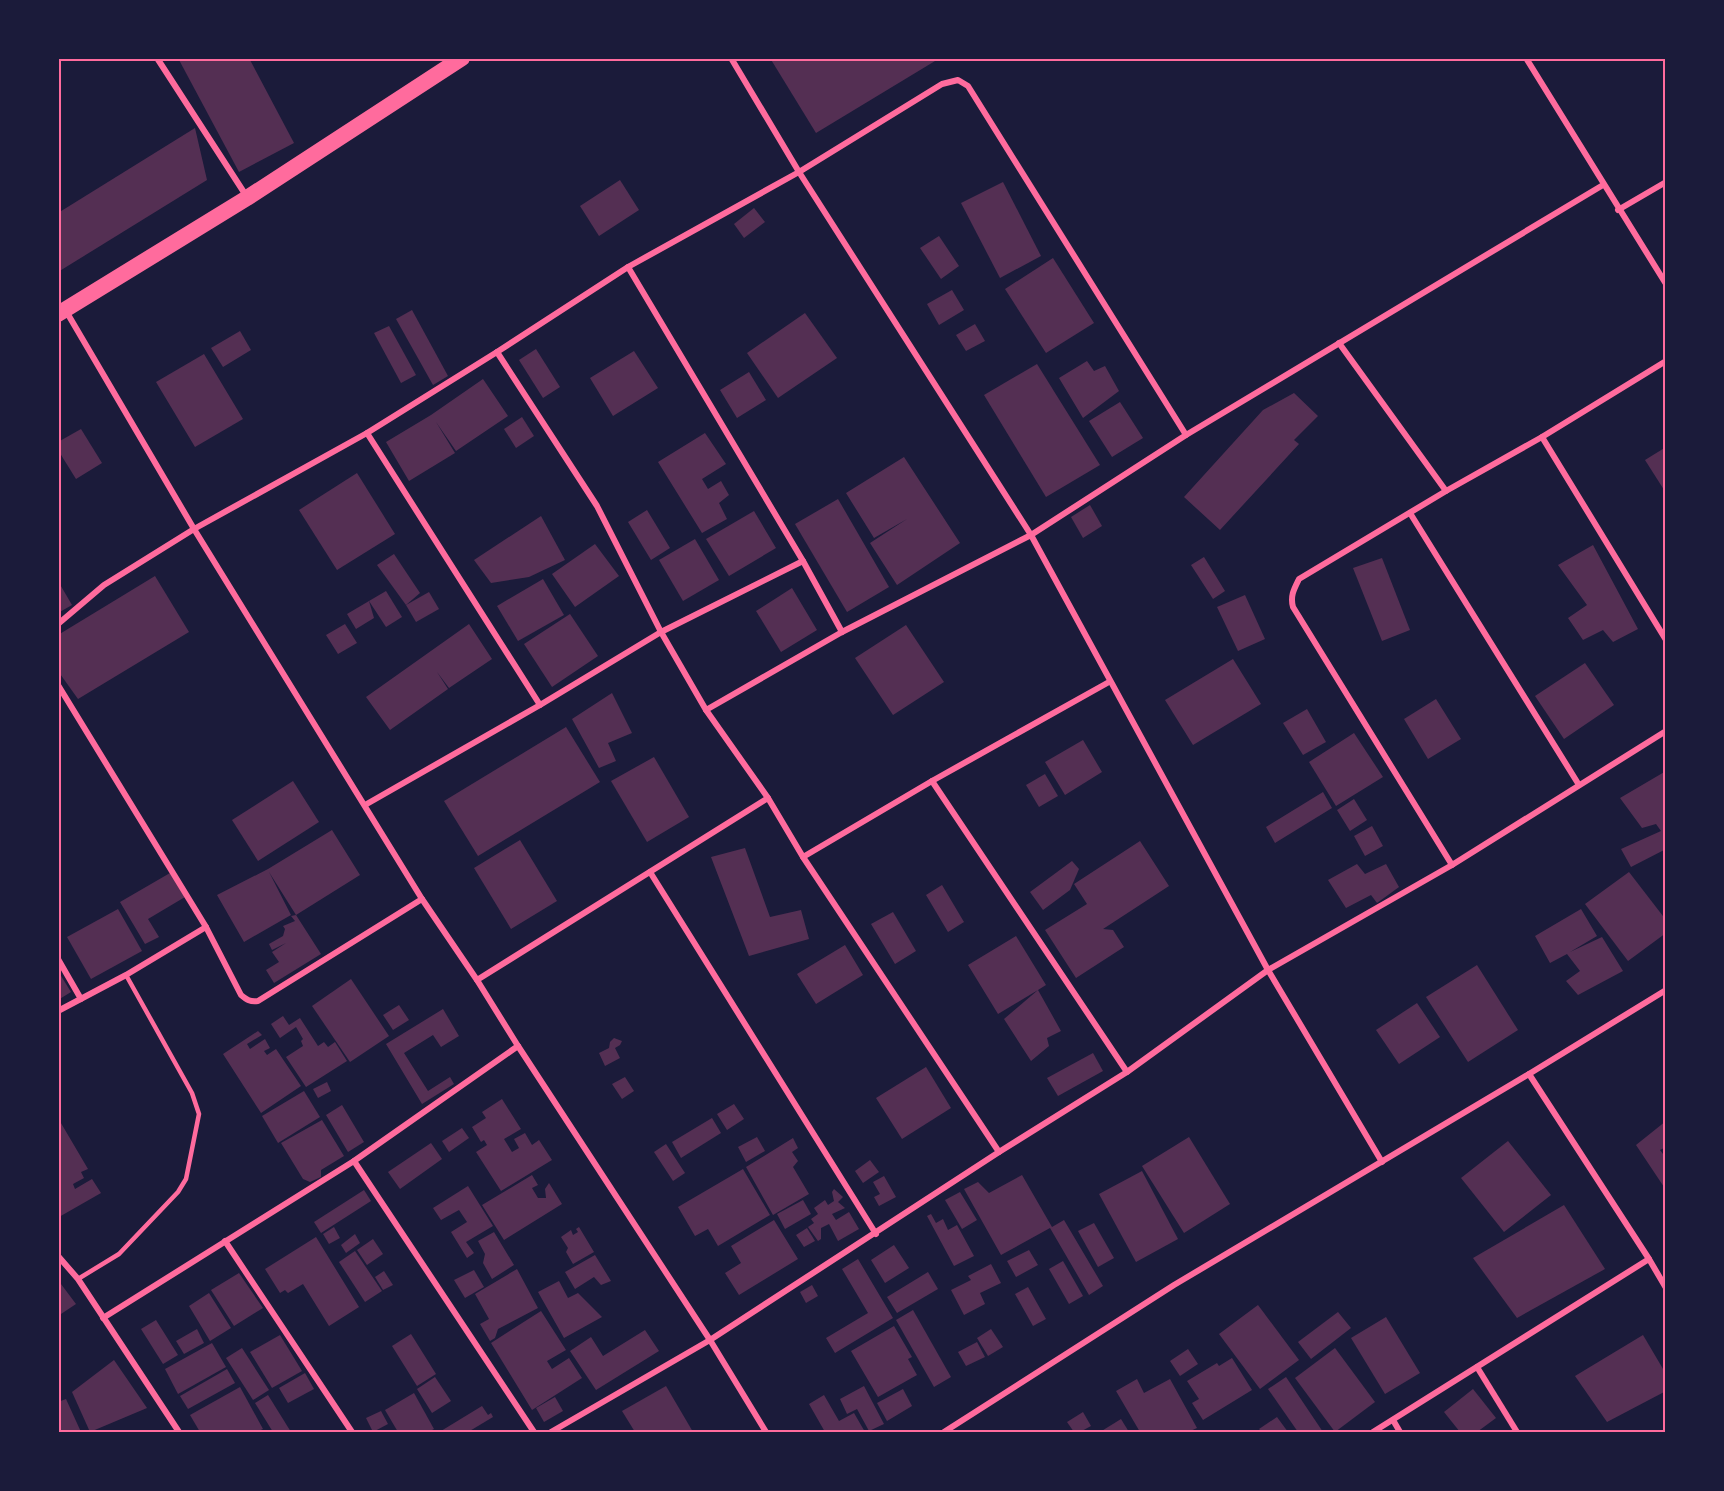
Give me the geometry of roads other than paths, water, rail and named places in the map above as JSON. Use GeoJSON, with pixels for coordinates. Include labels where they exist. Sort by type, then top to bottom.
{"type":"FeatureCollection","features":[{"type":"Feature","properties":{"kind":"highway"},"geometry":{"type":"LineString","coordinates":[[62,312],[247,198],[462,58]]}},
{"type":"Feature","properties":{"kind":"street"},"geometry":{"type":"LineString","coordinates":[[157,58],[247,198]]}},
{"type":"Feature","properties":{"kind":"street"},"geometry":{"type":"LineString","coordinates":[[730,58],[799,172],[1031,536],[1268,970],[1382,1162]]}},
{"type":"Feature","properties":{"kind":"street"},"geometry":{"type":"LineString","coordinates":[[1526,58],[1665,284]]}},
{"type":"Feature","properties":{"kind":"street"},"geometry":{"type":"LineString","coordinates":[[58,624],[104,585],[194,529],[367,433],[628,267],[799,172],[942,84],[958,80],[968,86],[1186,435]]}},
{"type":"Feature","properties":{"kind":"street"},"geometry":{"type":"LineString","coordinates":[[1618,210],[1665,182]]}},
{"type":"Feature","properties":{"kind":"street"},"geometry":{"type":"LineString","coordinates":[[706,710],[842,632],[1031,536],[1186,435],[1603,185]]}},
{"type":"Feature","properties":{"kind":"street"},"geometry":{"type":"LineString","coordinates":[[628,267],[803,561],[842,632]]}},
{"type":"Feature","properties":{"kind":"street"},"geometry":{"type":"LineString","coordinates":[[62,312],[422,898],[710,1340],[766,1432]]}},
{"type":"Feature","properties":{"kind":"street"},"geometry":{"type":"LineString","coordinates":[[1339,343],[1446,491]]}},
{"type":"Feature","properties":{"kind":"street"},"geometry":{"type":"LineString","coordinates":[[497,352],[597,506],[661,632],[706,710],[768,798],[803,857],[999,1152]]}},
{"type":"Feature","properties":{"kind":"street"},"geometry":{"type":"LineString","coordinates":[[1452,865],[1293,607],[1291,600],[1293,591],[1299,579],[1446,491],[1542,437],[1665,361]]}},
{"type":"Feature","properties":{"kind":"street"},"geometry":{"type":"LineString","coordinates":[[367,433],[540,705]]}},
{"type":"Feature","properties":{"kind":"street"},"geometry":{"type":"LineString","coordinates":[[1542,437],[1665,640]]}},
{"type":"Feature","properties":{"kind":"street"},"geometry":{"type":"LineString","coordinates":[[1410,513],[1579,785]]}},
{"type":"Feature","properties":{"kind":"street"},"geometry":{"type":"LineString","coordinates":[[365,805],[540,705],[661,632],[803,561]]}},
{"type":"Feature","properties":{"kind":"street"},"geometry":{"type":"LineString","coordinates":[[803,857],[932,781],[1109,682]]}},
{"type":"Feature","properties":{"kind":"street"},"geometry":{"type":"LineString","coordinates":[[58,685],[206,927],[241,995],[251,1002],[258,1001],[422,898]]}},
{"type":"Feature","properties":{"kind":"street"},"geometry":{"type":"LineString","coordinates":[[551,1432],[710,1340],[876,1234],[999,1152],[1127,1072],[1268,970],[1452,865],[1665,731]]}},
{"type":"Feature","properties":{"kind":"street"},"geometry":{"type":"LineString","coordinates":[[932,781],[1127,1072]]}},
{"type":"Feature","properties":{"kind":"street"},"geometry":{"type":"LineString","coordinates":[[477,980],[768,798]]}},
{"type":"Feature","properties":{"kind":"street"},"geometry":{"type":"LineString","coordinates":[[650,872],[876,1234]]}},
{"type":"Feature","properties":{"kind":"street"},"geometry":{"type":"LineString","coordinates":[[58,1011],[126,975],[206,927]]}},
{"type":"Feature","properties":{"kind":"street"},"geometry":{"type":"LineString","coordinates":[[58,959],[81,999]]}},
{"type":"Feature","properties":{"kind":"street"},"geometry":{"type":"LineString","coordinates":[[944,1432],[954,1430],[1174,1285],[1529,1074],[1665,990]]}},
{"type":"Feature","properties":{"kind":"street"},"geometry":{"type":"LineString","coordinates":[[103,1318],[354,1161],[518,1046]]}},
{"type":"Feature","properties":{"kind":"street"},"geometry":{"type":"LineString","coordinates":[[1529,1074],[1649,1258],[1665,1288]]}},
{"type":"Feature","properties":{"kind":"street"},"geometry":{"type":"LineString","coordinates":[[354,1161],[534,1432]]}},
{"type":"Feature","properties":{"kind":"street"},"geometry":{"type":"LineString","coordinates":[[225,1241],[352,1432]]}},
{"type":"Feature","properties":{"kind":"street"},"geometry":{"type":"LineString","coordinates":[[58,1256],[78,1279],[179,1432]]}},
{"type":"Feature","properties":{"kind":"street"},"geometry":{"type":"LineString","coordinates":[[1373,1432],[1649,1258]]}},
{"type":"Feature","properties":{"kind":"street"},"geometry":{"type":"LineString","coordinates":[[1477,1367],[1517,1432]]}},
{"type":"Feature","properties":{"kind":"street"},"geometry":{"type":"LineString","coordinates":[[1393,1420],[1400,1432]]}},
{"type":"Feature","properties":{"kind":"lane"},"geometry":{"type":"LineString","coordinates":[[78,1279],[119,1254],[178,1192],[186,1179],[199,1114],[192,1093],[126,975]]}}]}
